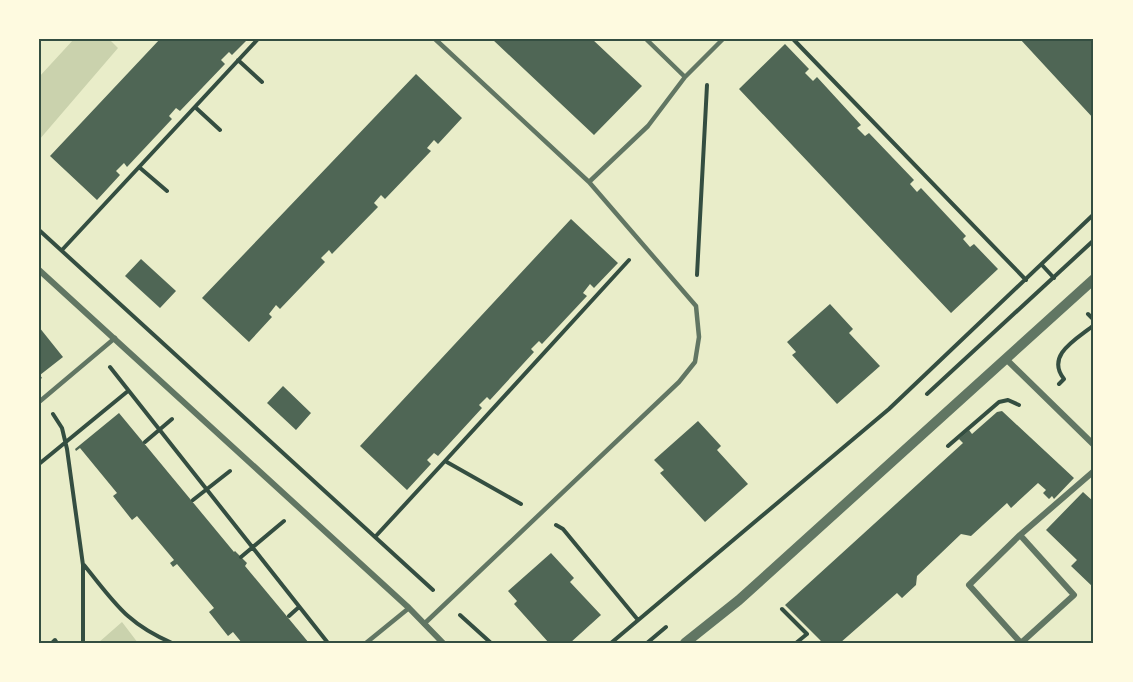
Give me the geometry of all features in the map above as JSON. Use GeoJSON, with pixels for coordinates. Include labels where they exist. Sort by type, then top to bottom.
{"type":"FeatureCollection","features":[{"type":"Feature","properties":{"kind":"street"},"geometry":{"type":"LineString","coordinates":[[39,270],[409,608],[443,643]]}},
{"type":"Feature","properties":{"kind":"street"},"geometry":{"type":"LineString","coordinates":[[685,643],[739,600],[1094,279]]}},
{"type":"Feature","properties":{"kind":"street"},"geometry":{"type":"LineString","coordinates":[[1006,358],[1094,445]]}},
{"type":"Feature","properties":{"kind":"street"},"geometry":{"type":"LineString","coordinates":[[1020,536],[1074,595],[1021,643],[969,585],[1020,536],[1094,471]]}},
{"type":"Feature","properties":{"kind":"lane"},"geometry":{"type":"LineString","coordinates":[[424,624],[445,601],[679,382],[695,362],[699,337],[696,306],[589,182],[435,39]]}},
{"type":"Feature","properties":{"kind":"lane"},"geometry":{"type":"LineString","coordinates":[[646,39],[685,77]]}},
{"type":"Feature","properties":{"kind":"lane"},"geometry":{"type":"LineString","coordinates":[[589,182],[648,126],[685,77],[723,39]]}},
{"type":"Feature","properties":{"kind":"lane"},"geometry":{"type":"LineString","coordinates":[[41,400],[115,338]]}},
{"type":"Feature","properties":{"kind":"lane"},"geometry":{"type":"LineString","coordinates":[[366,643],[409,608]]}},
{"type":"Feature","properties":{"kind":"path"},"geometry":{"type":"LineString","coordinates":[[62,250],[258,39]]}},
{"type":"Feature","properties":{"kind":"path"},"geometry":{"type":"LineString","coordinates":[[793,39],[1026,280]]}},
{"type":"Feature","properties":{"kind":"path"},"geometry":{"type":"LineString","coordinates":[[696,306],[708,54]]}},
{"type":"Feature","properties":{"kind":"path"},"geometry":{"type":"LineString","coordinates":[[238,60],[262,82]]}},
{"type":"Feature","properties":{"kind":"path"},"geometry":{"type":"LineString","coordinates":[[195,107],[220,130]]}},
{"type":"Feature","properties":{"kind":"path"},"geometry":{"type":"LineString","coordinates":[[139,167],[166,190]]}},
{"type":"Feature","properties":{"kind":"path"},"geometry":{"type":"LineString","coordinates":[[611,643],[889,409],[1094,214]]}},
{"type":"Feature","properties":{"kind":"path"},"geometry":{"type":"LineString","coordinates":[[39,230],[491,643]]}},
{"type":"Feature","properties":{"kind":"path"},"geometry":{"type":"LineString","coordinates":[[922,399],[1094,240]]}},
{"type":"Feature","properties":{"kind":"path"},"geometry":{"type":"LineString","coordinates":[[375,537],[643,245]]}},
{"type":"Feature","properties":{"kind":"path"},"geometry":{"type":"LineString","coordinates":[[945,449],[999,402],[1008,400],[1014,402],[1027,413],[1064,379],[1057,371],[1056,360],[1061,353],[1094,325]]}},
{"type":"Feature","properties":{"kind":"path"},"geometry":{"type":"LineString","coordinates":[[98,352],[328,643]]}},
{"type":"Feature","properties":{"kind":"path"},"geometry":{"type":"LineString","coordinates":[[39,464],[128,391]]}},
{"type":"Feature","properties":{"kind":"path"},"geometry":{"type":"LineString","coordinates":[[41,400],[63,428],[66,442],[83,565],[83,643]]}},
{"type":"Feature","properties":{"kind":"path"},"geometry":{"type":"LineString","coordinates":[[145,442],[159,430]]}},
{"type":"Feature","properties":{"kind":"path"},"geometry":{"type":"LineString","coordinates":[[193,500],[245,459]]}},
{"type":"Feature","properties":{"kind":"path"},"geometry":{"type":"LineString","coordinates":[[445,461],[563,529],[638,620]]}},
{"type":"Feature","properties":{"kind":"path"},"geometry":{"type":"LineString","coordinates":[[241,557],[300,508]]}},
{"type":"Feature","properties":{"kind":"path"},"geometry":{"type":"LineString","coordinates":[[83,565],[128,618],[145,631],[172,643]]}},
{"type":"Feature","properties":{"kind":"path"},"geometry":{"type":"LineString","coordinates":[[289,616],[299,607]]}},
{"type":"Feature","properties":{"kind":"path"},"geometry":{"type":"LineString","coordinates":[[782,609],[807,634],[796,643]]}},
{"type":"Feature","properties":{"kind":"path"},"geometry":{"type":"LineString","coordinates":[[647,643],[674,620]]}},
{"type":"Feature","properties":{"kind":"path"},"geometry":{"type":"LineString","coordinates":[[52,643],[55,640],[57,643]]}},
{"type":"Feature","properties":{"kind":"green space"},"geometry":{"type":"Polygon","coordinates":[[[74,39],[109,39],[118,48],[39,140],[39,77],[74,39]]]}},
{"type":"Feature","properties":{"kind":"green space"},"geometry":{"type":"Polygon","coordinates":[[[122,622],[138,643],[98,643],[122,622]]]}},
{"type":"Feature","properties":{"kind":"building"},"geometry":{"type":"Polygon","coordinates":[[[160,39],[248,39],[232,55],[229,52],[221,60],[225,64],[180,111],[176,108],[169,116],[172,119],[127,167],[124,163],[116,171],[120,175],[97,200],[50,156],[160,39]]]}},
{"type":"Feature","properties":{"kind":"building"},"geometry":{"type":"Polygon","coordinates":[[[492,39],[592,39],[642,86],[594,135],[492,39]]]}},
{"type":"Feature","properties":{"kind":"building"},"geometry":{"type":"Polygon","coordinates":[[[1020,39],[1094,39],[1094,119],[1020,39]]]}},
{"type":"Feature","properties":{"kind":"building"},"geometry":{"type":"Polygon","coordinates":[[[785,44],[809,69],[805,73],[813,81],[817,77],[861,125],[857,128],[865,136],[869,133],[914,180],[910,184],[917,192],[921,188],[966,236],[963,239],[970,247],[974,244],[998,269],[951,313],[739,89],[785,44]]]}},
{"type":"Feature","properties":{"kind":"building"},"geometry":{"type":"Polygon","coordinates":[[[416,74],[462,118],[438,144],[434,140],[427,148],[431,151],[385,199],[381,195],[374,203],[378,207],[332,254],[329,250],[321,258],[325,262],[280,309],[276,305],[269,314],[272,317],[249,342],[202,298],[416,74]]]}},
{"type":"Feature","properties":{"kind":"building"},"geometry":{"type":"Polygon","coordinates":[[[571,219],[618,263],[594,288],[590,284],[583,293],[587,296],[542,344],[539,341],[531,349],[534,352],[490,400],[487,397],[479,405],[482,408],[438,456],[434,453],[427,460],[431,464],[407,490],[360,446],[571,219]]]}},
{"type":"Feature","properties":{"kind":"building"},"geometry":{"type":"Polygon","coordinates":[[[141,259],[176,291],[160,308],[125,276],[141,259]]]}},
{"type":"Feature","properties":{"kind":"building"},"geometry":{"type":"Polygon","coordinates":[[[830,304],[853,329],[849,333],[880,366],[837,404],[792,355],[796,352],[787,342],[830,304]]]}},
{"type":"Feature","properties":{"kind":"building"},"geometry":{"type":"Polygon","coordinates":[[[39,327],[63,357],[40,375],[42,378],[39,380],[39,327]]]}},
{"type":"Feature","properties":{"kind":"building"},"geometry":{"type":"Polygon","coordinates":[[[283,386],[311,413],[296,430],[267,403],[283,386]]]}},
{"type":"Feature","properties":{"kind":"building"},"geometry":{"type":"Polygon","coordinates":[[[1002,411],[1074,478],[1054,499],[1052,496],[1049,499],[1043,493],[1046,490],[1038,483],[1011,508],[1007,503],[971,536],[961,534],[917,576],[916,585],[902,598],[897,593],[840,643],[823,643],[785,605],[963,443],[959,439],[969,430],[972,434],[997,412],[1002,411]]]}},
{"type":"Feature","properties":{"kind":"building"},"geometry":{"type":"Polygon","coordinates":[[[119,413],[234,552],[247,563],[245,566],[309,643],[242,643],[233,632],[228,636],[209,612],[214,608],[177,564],[173,567],[170,563],[174,560],[137,516],[132,520],[113,496],[117,493],[80,448],[76,451],[75,449],[119,413]]]}},
{"type":"Feature","properties":{"kind":"building"},"geometry":{"type":"Polygon","coordinates":[[[698,421],[721,446],[717,450],[748,484],[705,522],[660,473],[664,470],[654,460],[698,421]]]}},
{"type":"Feature","properties":{"kind":"building"},"geometry":{"type":"Polygon","coordinates":[[[1083,492],[1094,502],[1094,588],[1071,566],[1077,560],[1046,530],[1083,492]]]}},
{"type":"Feature","properties":{"kind":"building"},"geometry":{"type":"Polygon","coordinates":[[[551,553],[574,578],[570,582],[601,615],[570,643],[549,643],[514,604],[517,601],[508,591],[551,553]]]}}]}
